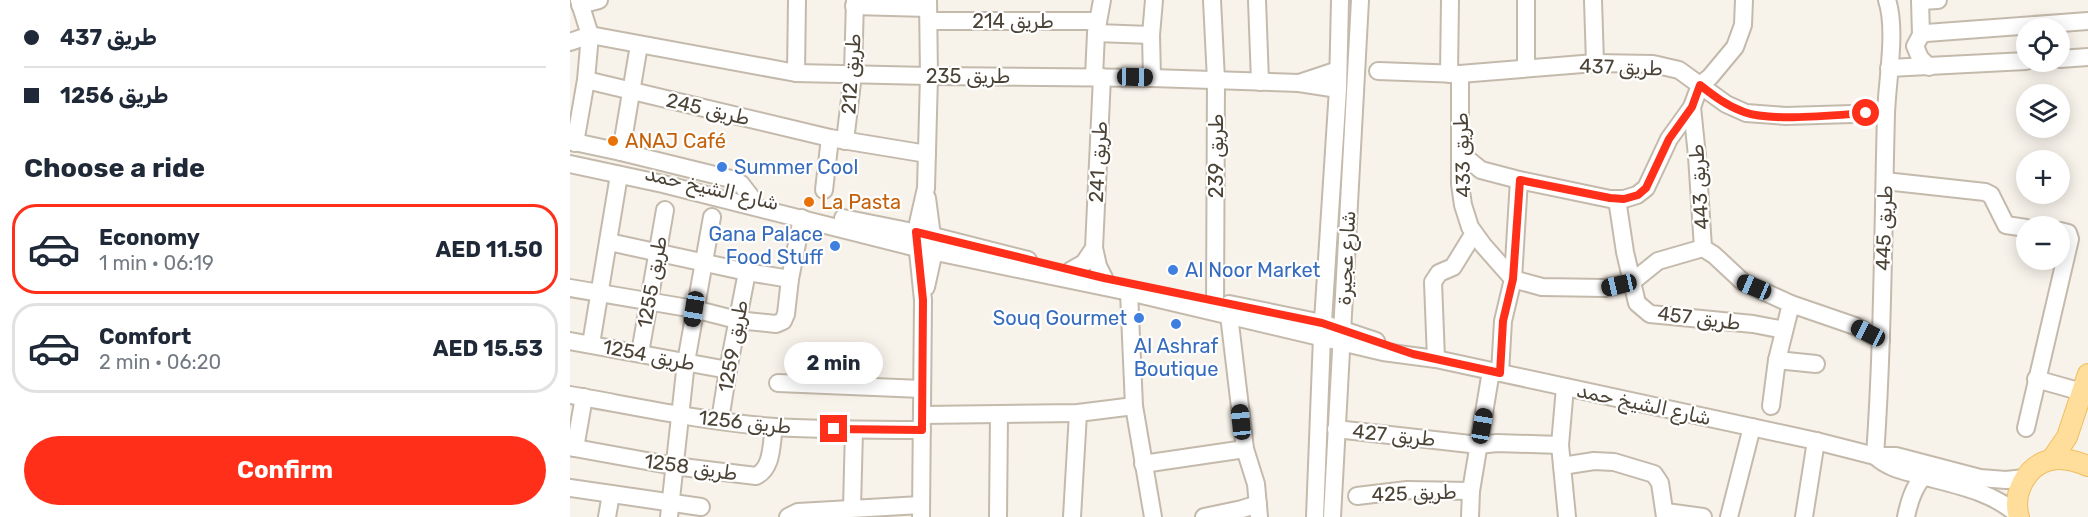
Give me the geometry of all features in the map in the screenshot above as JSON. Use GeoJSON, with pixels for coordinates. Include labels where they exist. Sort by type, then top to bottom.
{"type":"FeatureCollection","features":[{"type":"Feature","properties":{"kind":"main road"},"geometry":{"type":"LineString","coordinates":[[2051,460],[2067,437],[2085,383]]}},
{"type":"Feature","properties":{"kind":"main road"},"geometry":{"type":"LineString","coordinates":[[2018,516],[2018,494],[2025,478],[2042,463],[2065,459],[2088,466]]}},
{"type":"Feature","properties":{"kind":"street"},"geometry":{"type":"LineString","coordinates":[[599,0],[580,2],[590,35],[586,80],[572,147],[621,152],[731,179],[741,184],[751,197]]}},
{"type":"Feature","properties":{"kind":"street"},"geometry":{"type":"LineString","coordinates":[[796,73],[797,0]]}},
{"type":"Feature","properties":{"kind":"street","name":"طريق 241"},"geometry":{"type":"LineString","coordinates":[[1102,0],[1097,27],[1094,248],[1098,266],[1104,278]]}},
{"type":"Feature","properties":{"kind":"street"},"geometry":{"type":"LineString","coordinates":[[1152,78],[1151,35],[1154,0]]}},
{"type":"Feature","properties":{"kind":"street","name":"طريق 239"},"geometry":{"type":"LineString","coordinates":[[1212,0],[1222,308],[1245,449],[1256,484],[1258,510]]}},
{"type":"Feature","properties":{"kind":"street"},"geometry":{"type":"LineString","coordinates":[[1257,0],[1260,82]]}},
{"type":"Feature","properties":{"kind":"street","name":"شارع عجيرة"},"geometry":{"type":"LineString","coordinates":[[1315,517],[1322,330],[1338,89],[1340,0]]}},
{"type":"Feature","properties":{"kind":"street","name":"شارع عجيرة"},"geometry":{"type":"LineString","coordinates":[[1332,517],[1360,0]]}},
{"type":"Feature","properties":{"kind":"street","name":"طريق 433"},"geometry":{"type":"LineString","coordinates":[[1450,0],[1463,205],[1474,233],[1513,279]]}},
{"type":"Feature","properties":{"kind":"street"},"geometry":{"type":"LineString","coordinates":[[1526,0],[1526,68]]}},
{"type":"Feature","properties":{"kind":"street"},"geometry":{"type":"LineString","coordinates":[[1593,0],[1595,63]]}},
{"type":"Feature","properties":{"kind":"street","name":"طريق 443"},"geometry":{"type":"LineString","coordinates":[[1703,248],[1692,107],[1700,85],[1710,77],[1735,47],[1743,26],[1744,0]]}},
{"type":"Feature","properties":{"kind":"street","name":"طريق 445"},"geometry":{"type":"LineString","coordinates":[[1875,456],[1881,374],[1886,113],[1891,30],[1890,8],[1887,0]]}},
{"type":"Feature","properties":{"kind":"street"},"geometry":{"type":"LineString","coordinates":[[1929,67],[1920,58],[1915,46],[1921,35],[1920,1],[1938,0]]}},
{"type":"Feature","properties":{"kind":"street","name":"طريق 212"},"geometry":{"type":"LineString","coordinates":[[837,139],[853,74],[855,3],[928,10]]}},
{"type":"Feature","properties":{"kind":"street"},"geometry":{"type":"LineString","coordinates":[[923,300],[933,244],[926,188],[928,10]]}},
{"type":"Feature","properties":{"kind":"street","name":"طريق 214"},"geometry":{"type":"LineString","coordinates":[[928,10],[1097,27],[1151,35]]}},
{"type":"Feature","properties":{"kind":"street"},"geometry":{"type":"LineString","coordinates":[[1921,35],[2014,25],[2088,21]]}},
{"type":"Feature","properties":{"kind":"street"},"geometry":{"type":"LineString","coordinates":[[570,42],[590,35]]}},
{"type":"Feature","properties":{"kind":"street","name":"طريق 235"},"geometry":{"type":"LineString","coordinates":[[590,35],[796,73],[1098,76],[1299,83],[1338,89]]}},
{"type":"Feature","properties":{"kind":"street"},"geometry":{"type":"LineString","coordinates":[[621,152],[639,45]]}},
{"type":"Feature","properties":{"kind":"street"},"geometry":{"type":"LineString","coordinates":[[1358,57],[1378,71]]}},
{"type":"Feature","properties":{"kind":"street"},"geometry":{"type":"LineString","coordinates":[[2070,58],[2088,57]]}},
{"type":"Feature","properties":{"kind":"street"},"geometry":{"type":"LineString","coordinates":[[1889,68],[2016,62]]}},
{"type":"Feature","properties":{"kind":"street","name":"طريق 437"},"geometry":{"type":"LineString","coordinates":[[1357,78],[1378,71],[1454,74],[1595,63],[1653,64],[1679,70],[1726,104],[1746,113],[1786,116],[1886,113]]}},
{"type":"Feature","properties":{"kind":"street","name":"طريق 235"},"geometry":{"type":"LineString","coordinates":[[1299,83],[1338,70]]}},
{"type":"Feature","properties":{"kind":"street","name":"طريق 245"},"geometry":{"type":"LineString","coordinates":[[586,80],[837,139],[927,154]]}},
{"type":"Feature","properties":{"kind":"street"},"geometry":{"type":"LineString","coordinates":[[1460,153],[1480,170],[1520,180],[1624,199],[1638,195],[1646,188],[1669,139],[1692,107]]}},
{"type":"Feature","properties":{"kind":"street"},"geometry":{"type":"LineString","coordinates":[[1669,139],[1680,138],[1688,141],[1697,150]]}},
{"type":"Feature","properties":{"kind":"street"},"geometry":{"type":"LineString","coordinates":[[824,190],[837,139]]}},
{"type":"Feature","properties":{"kind":"street","name":"شارع الشيخ حمد"},"geometry":{"type":"LineString","coordinates":[[572,147],[916,240],[1129,292],[1222,308]]}},
{"type":"Feature","properties":{"kind":"street","name":"شارع الشيخ حمد"},"geometry":{"type":"LineString","coordinates":[[570,164],[802,218],[916,240]]}},
{"type":"Feature","properties":{"kind":"street"},"geometry":{"type":"LineString","coordinates":[[1460,184],[1480,170]]}},
{"type":"Feature","properties":{"kind":"street"},"geometry":{"type":"LineString","coordinates":[[591,344],[619,175]]}},
{"type":"Feature","properties":{"kind":"street"},"geometry":{"type":"LineString","coordinates":[[1470,517],[1471,491],[1479,445],[1513,279],[1520,180]]}},
{"type":"Feature","properties":{"kind":"street"},"geometry":{"type":"LineString","coordinates":[[1886,181],[1985,192],[1991,195],[2006,225],[2016,226]]}},
{"type":"Feature","properties":{"kind":"street"},"geometry":{"type":"LineString","coordinates":[[788,517],[798,512],[852,508],[921,511],[923,300],[916,240],[926,188]]}},
{"type":"Feature","properties":{"kind":"street","name":"طريق 457"},"geometry":{"type":"LineString","coordinates":[[1617,199],[1625,252],[1637,303],[1650,314],[1753,324],[1784,330]]}},
{"type":"Feature","properties":{"kind":"street","name":"طريق 1255"},"geometry":{"type":"LineString","coordinates":[[640,353],[665,210]]}},
{"type":"Feature","properties":{"kind":"street"},"geometry":{"type":"LineString","coordinates":[[670,510],[686,362],[711,217]]}},
{"type":"Feature","properties":{"kind":"street"},"geometry":{"type":"LineString","coordinates":[[570,288],[694,309],[737,320],[776,324],[783,321],[786,314],[790,279],[802,218]]}},
{"type":"Feature","properties":{"kind":"street"},"geometry":{"type":"LineString","coordinates":[[1436,359],[1433,282],[1439,273],[1453,267],[1474,233]]}},
{"type":"Feature","properties":{"kind":"street"},"geometry":{"type":"LineString","coordinates":[[609,242],[790,279]]}},
{"type":"Feature","properties":{"kind":"street","name":"شارع الشيخ حمد"},"geometry":{"type":"LineString","coordinates":[[933,244],[1104,278],[1222,308],[1322,330],[1383,352],[1413,354],[1816,441],[1875,456],[1896,456],[1994,480],[2025,478]]}},
{"type":"Feature","properties":{"kind":"street"},"geometry":{"type":"LineString","coordinates":[[1070,271],[1084,263],[1094,248]]}},
{"type":"Feature","properties":{"kind":"street"},"geometry":{"type":"LineString","coordinates":[[1513,279],[1542,287],[1605,288],[1632,282],[1658,261],[1703,248],[1743,282],[1791,304],[1855,326],[1881,340]]}},
{"type":"Feature","properties":{"kind":"street"},"geometry":{"type":"LineString","coordinates":[[2026,428],[2063,270]]}},
{"type":"Feature","properties":{"kind":"street","name":"طريق 1259"},"geometry":{"type":"LineString","coordinates":[[720,420],[747,272]]}},
{"type":"Feature","properties":{"kind":"street"},"geometry":{"type":"LineString","coordinates":[[1129,292],[1134,406],[1153,517]]}},
{"type":"Feature","properties":{"kind":"street"},"geometry":{"type":"LineString","coordinates":[[1771,406],[1777,360],[1791,304]]}},
{"type":"Feature","properties":{"kind":"street","name":"طريق 1254"},"geometry":{"type":"LineString","coordinates":[[570,341],[728,370]]}},
{"type":"Feature","properties":{"kind":"street"},"geometry":{"type":"LineString","coordinates":[[1777,360],[1815,364]]}},
{"type":"Feature","properties":{"kind":"street"},"geometry":{"type":"LineString","coordinates":[[2036,380],[2085,383]]}},
{"type":"Feature","properties":{"kind":"street"},"geometry":{"type":"LineString","coordinates":[[778,383],[922,389]]}},
{"type":"Feature","properties":{"kind":"street"},"geometry":{"type":"LineString","coordinates":[[1565,387],[1560,445],[1567,517]]}},
{"type":"Feature","properties":{"kind":"street"},"geometry":{"type":"LineString","coordinates":[[572,448],[577,396]]}},
{"type":"Feature","properties":{"kind":"street","name":"طريق 1256"},"geometry":{"type":"LineString","coordinates":[[577,396],[681,415],[774,427],[854,430],[999,414],[1077,413],[1134,406]]}},
{"type":"Feature","properties":{"kind":"street"},"geometry":{"type":"LineString","coordinates":[[1072,517],[1077,413]]}},
{"type":"Feature","properties":{"kind":"street"},"geometry":{"type":"LineString","coordinates":[[998,517],[999,414]]}},
{"type":"Feature","properties":{"kind":"street","name":"طريق 1258"},"geometry":{"type":"LineString","coordinates":[[572,448],[674,466],[756,476],[764,472],[768,466],[774,427]]}},
{"type":"Feature","properties":{"kind":"street"},"geometry":{"type":"LineString","coordinates":[[1730,517],[1752,427]]}},
{"type":"Feature","properties":{"kind":"street","name":"طريق 427"},"geometry":{"type":"LineString","coordinates":[[1336,429],[1479,445],[1497,443],[1560,445]]}},
{"type":"Feature","properties":{"kind":"street"},"geometry":{"type":"LineString","coordinates":[[852,508],[854,430]]}},
{"type":"Feature","properties":{"kind":"street"},"geometry":{"type":"LineString","coordinates":[[1804,517],[1816,441]]}},
{"type":"Feature","properties":{"kind":"street"},"geometry":{"type":"LineString","coordinates":[[1143,464],[1245,449]]}},
{"type":"Feature","properties":{"kind":"street","name":"شارع الشيخ حمد"},"geometry":{"type":"LineString","coordinates":[[1875,456],[1891,468],[1980,491],[2005,504],[2018,516]]}},
{"type":"Feature","properties":{"kind":"street"},"geometry":{"type":"LineString","coordinates":[[1562,465],[1594,461],[1614,462],[1654,474],[1660,483],[1666,514],[1703,517]]}},
{"type":"Feature","properties":{"kind":"street"},"geometry":{"type":"LineString","coordinates":[[1906,517],[1909,505],[1923,476],[1941,467]]}},
{"type":"Feature","properties":{"kind":"street"},"geometry":{"type":"LineString","coordinates":[[570,488],[611,494],[670,510],[701,507]]}},
{"type":"Feature","properties":{"kind":"street","name":"طريق 425"},"geometry":{"type":"LineString","coordinates":[[1357,496],[1407,490],[1471,491]]}},
{"type":"Feature","properties":{"kind":"street"},"geometry":{"type":"LineString","coordinates":[[607,517],[611,494]]}},
{"type":"Feature","properties":{"kind":"street"},"geometry":{"type":"LineString","coordinates":[[1204,517],[1242,510],[1258,510]]}},
{"type":"Feature","properties":{"kind":"place","name":"ANAJ Café"},"geometry":{"type":"Point","coordinates":[613,141]}},
{"type":"Feature","properties":{"kind":"place","name":"Summer Cool"},"geometry":{"type":"Point","coordinates":[722,167]}},
{"type":"Feature","properties":{"kind":"place","name":"La Pasta"},"geometry":{"type":"Point","coordinates":[809,202]}},
{"type":"Feature","properties":{"kind":"place","name":"Gana Palace Food Stuff"},"geometry":{"type":"Point","coordinates":[835,246]}},
{"type":"Feature","properties":{"kind":"place","name":"Al Noor Market"},"geometry":{"type":"Point","coordinates":[1173,270]}},
{"type":"Feature","properties":{"kind":"place","name":"Souq Gourmet"},"geometry":{"type":"Point","coordinates":[1139,318]}},
{"type":"Feature","properties":{"kind":"place","name":"Al Ashraf Boutique"},"geometry":{"type":"Point","coordinates":[1176,324]}},
{"type":"Feature","properties":{"kind":"route"},"geometry":{"type":"LineString","coordinates":[[834,429],[922,430],[923,300],[916,232],[1070,271],[1322,323],[1413,354],[1500,373],[1503,321],[1513,279],[1520,180],[1610,198],[1624,199],[1638,195],[1646,188],[1669,139],[1692,107],[1700,85],[1726,104],[1746,113],[1786,116],[1866,113]]}}]}
